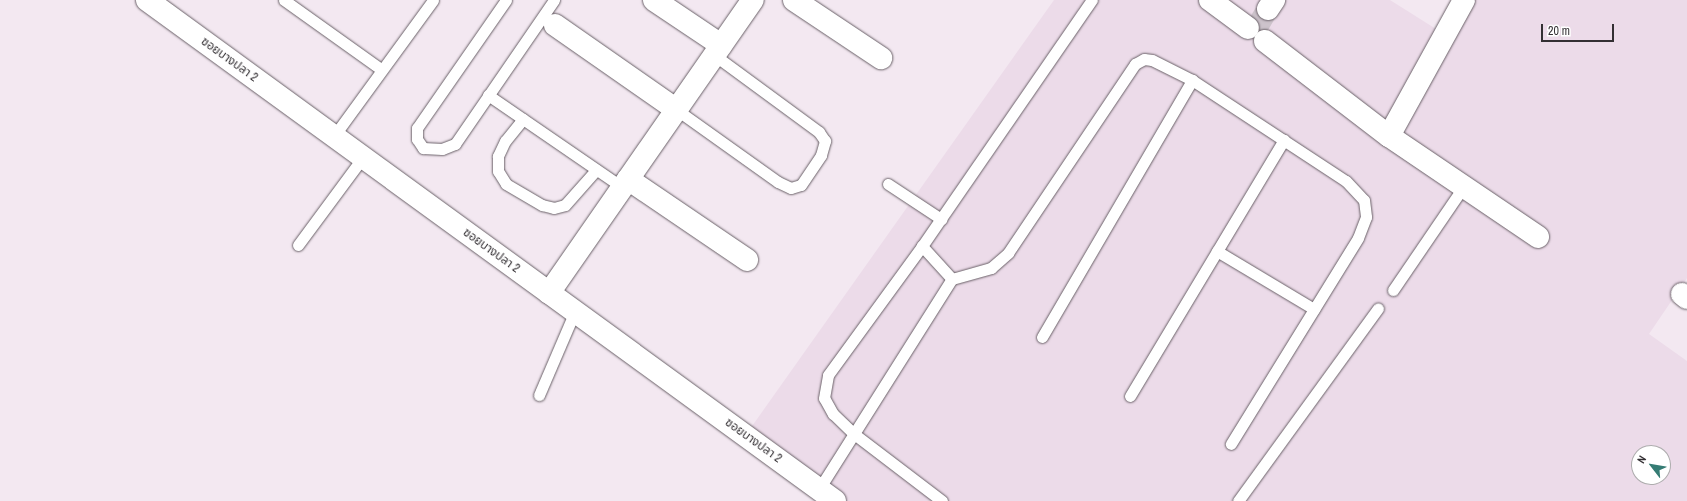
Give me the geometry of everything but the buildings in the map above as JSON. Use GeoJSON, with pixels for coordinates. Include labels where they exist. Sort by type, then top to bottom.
{"type":"FeatureCollection","features":[{"type":"Feature","properties":{"kind":"street","name":"ซอยบางปลา 2"},"geometry":{"type":"LineString","coordinates":[[147,0],[827,495]]}},
{"type":"Feature","properties":{"kind":"street"},"geometry":{"type":"LineString","coordinates":[[654,0],[717,50]]}},
{"type":"Feature","properties":{"kind":"street"},"geometry":{"type":"LineString","coordinates":[[549,293],[753,0]]}},
{"type":"Feature","properties":{"kind":"street"},"geometry":{"type":"LineString","coordinates":[[794,0],[881,58]]}},
{"type":"Feature","properties":{"kind":"street"},"geometry":{"type":"LineString","coordinates":[[1210,0],[1248,28]]}},
{"type":"Feature","properties":{"kind":"street"},"geometry":{"type":"LineString","coordinates":[[1389,136],[1464,0]]}},
{"type":"Feature","properties":{"kind":"street"},"geometry":{"type":"LineString","coordinates":[[555,25],[677,110]]}},
{"type":"Feature","properties":{"kind":"street"},"geometry":{"type":"LineString","coordinates":[[1265,41],[1389,136],[1538,237]]}},
{"type":"Feature","properties":{"kind":"street"},"geometry":{"type":"LineString","coordinates":[[625,183],[747,260]]}},
{"type":"Feature","properties":{"kind":"lane"},"geometry":{"type":"LineString","coordinates":[[284,0],[382,70]]}},
{"type":"Feature","properties":{"kind":"lane"},"geometry":{"type":"LineString","coordinates":[[334,136],[433,0]]}},
{"type":"Feature","properties":{"kind":"lane"},"geometry":{"type":"LineString","coordinates":[[506,0],[424,115],[417,128],[417,139],[423,148],[430,149],[455,144],[554,0]]}},
{"type":"Feature","properties":{"kind":"lane"},"geometry":{"type":"LineString","coordinates":[[942,501],[854,434],[833,414],[824,398],[828,375],[922,246],[1092,0]]}},
{"type":"Feature","properties":{"kind":"lane"},"geometry":{"type":"LineString","coordinates":[[677,110],[778,182],[791,188],[801,185],[821,155],[825,141],[820,132],[717,50]]}},
{"type":"Feature","properties":{"kind":"lane"},"geometry":{"type":"LineString","coordinates":[[827,495],[854,434],[952,279],[990,268],[1008,253],[1135,64],[1144,59],[1152,60],[1192,80],[1346,180],[1364,200],[1366,217],[1358,238],[1231,444]]}},
{"type":"Feature","properties":{"kind":"lane"},"geometry":{"type":"LineString","coordinates":[[1042,337],[1192,80]]}},
{"type":"Feature","properties":{"kind":"lane"},"geometry":{"type":"LineString","coordinates":[[488,95],[596,170],[625,183]]}},
{"type":"Feature","properties":{"kind":"lane"},"geometry":{"type":"LineString","coordinates":[[523,119],[505,141],[498,156],[498,171],[506,184],[542,205],[554,208],[565,205],[596,170]]}},
{"type":"Feature","properties":{"kind":"lane"},"geometry":{"type":"LineString","coordinates":[[1130,396],[1284,140]]}},
{"type":"Feature","properties":{"kind":"lane"},"geometry":{"type":"LineString","coordinates":[[298,245],[363,157]]}},
{"type":"Feature","properties":{"kind":"lane"},"geometry":{"type":"LineString","coordinates":[[888,184],[941,219]]}},
{"type":"Feature","properties":{"kind":"lane"},"geometry":{"type":"LineString","coordinates":[[1393,290],[1464,186]]}},
{"type":"Feature","properties":{"kind":"lane"},"geometry":{"type":"LineString","coordinates":[[922,246],[952,279]]}},
{"type":"Feature","properties":{"kind":"lane"},"geometry":{"type":"LineString","coordinates":[[1218,251],[1314,309]]}},
{"type":"Feature","properties":{"kind":"lane"},"geometry":{"type":"LineString","coordinates":[[1238,501],[1378,308]]}},
{"type":"Feature","properties":{"kind":"lane"},"geometry":{"type":"LineString","coordinates":[[539,395],[574,311]]}},
{"type":"Feature","properties":{"kind":"shaded area"},"geometry":{"type":"Polygon","coordinates":[[[1054,0],[1390,0],[1444,34],[1465,0],[1687,0],[1687,278],[1649,334],[1687,361],[1687,501],[835,501],[745,436],[1054,0]]]}},
{"type":"Feature","properties":{"kind":"tunnel"},"geometry":{"type":"LineString","coordinates":[[1254,32],[1268,9]]}}]}
